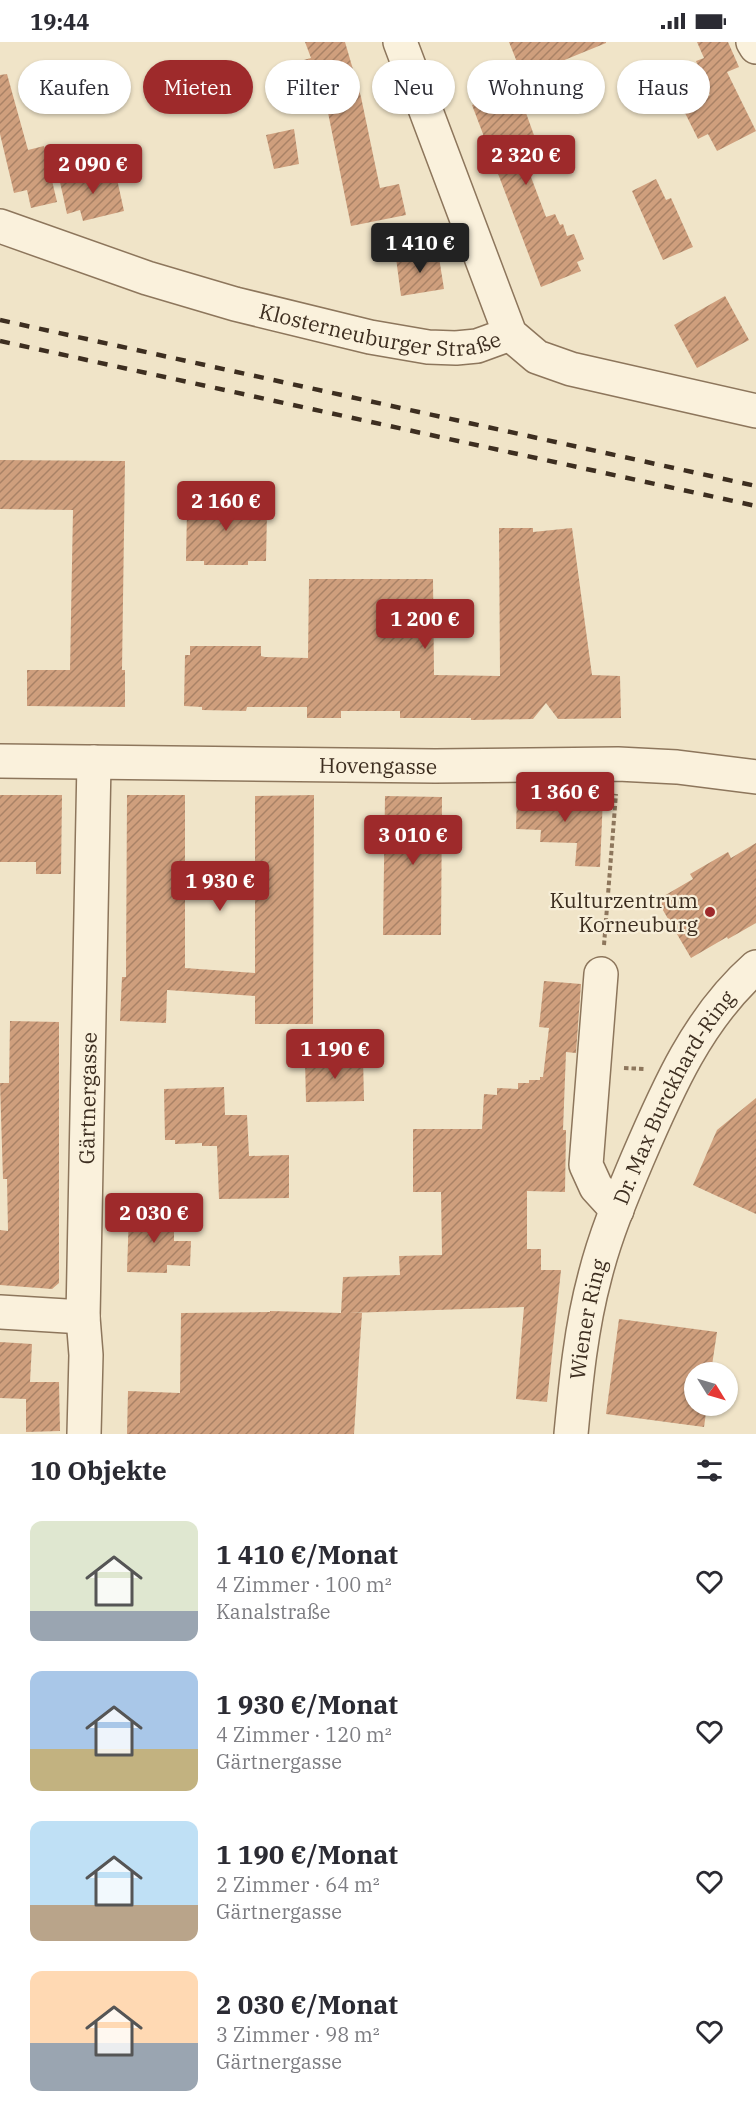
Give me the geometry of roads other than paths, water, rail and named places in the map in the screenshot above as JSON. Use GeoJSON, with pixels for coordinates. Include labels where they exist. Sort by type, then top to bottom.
{"type":"FeatureCollection","features":[{"type":"Feature","properties":{"kind":"street"},"geometry":{"type":"LineString","coordinates":[[400,42],[510,334]]}},
{"type":"Feature","properties":{"kind":"street"},"geometry":{"type":"LineString","coordinates":[[753,42],[756,47]]}},
{"type":"Feature","properties":{"kind":"street","name":"Klosterneuburger Straße"},"geometry":{"type":"LineString","coordinates":[[0,226],[158,281],[235,304],[370,337],[428,347],[477,346],[510,334],[537,357],[571,369],[756,411]]}},
{"type":"Feature","properties":{"kind":"street","name":"Hovengasse"},"geometry":{"type":"LineString","coordinates":[[0,761],[435,766],[618,764],[677,767],[756,777]]}},
{"type":"Feature","properties":{"kind":"street","name":"Gärtnergasse"},"geometry":{"type":"LineString","coordinates":[[84,1434],[86,1355],[83,1317],[94,762]]}},
{"type":"Feature","properties":{"kind":"street","name":"Dr. Max Burckhard-Ring"},"geometry":{"type":"LineString","coordinates":[[601,974],[586,1165],[596,1187],[616,1210],[656,1115],[682,1062],[737,984],[756,967]]}},
{"type":"Feature","properties":{"kind":"street","name":"Wiener Ring"},"geometry":{"type":"LineString","coordinates":[[571,1434],[579,1348],[595,1276],[616,1210]]}},
{"type":"Feature","properties":{"kind":"street"},"geometry":{"type":"LineString","coordinates":[[0,1311],[83,1317]]}},
{"type":"Feature","properties":{"kind":"railway"},"geometry":{"type":"LineString","coordinates":[[0,320],[756,486]]}},
{"type":"Feature","properties":{"kind":"railway"},"geometry":{"type":"LineString","coordinates":[[0,341],[756,506]]}},
{"type":"Feature","properties":{"kind":"place","name":"Kulturzentrum Korneuburg"},"geometry":{"type":"Point","coordinates":[710,912]}}]}
